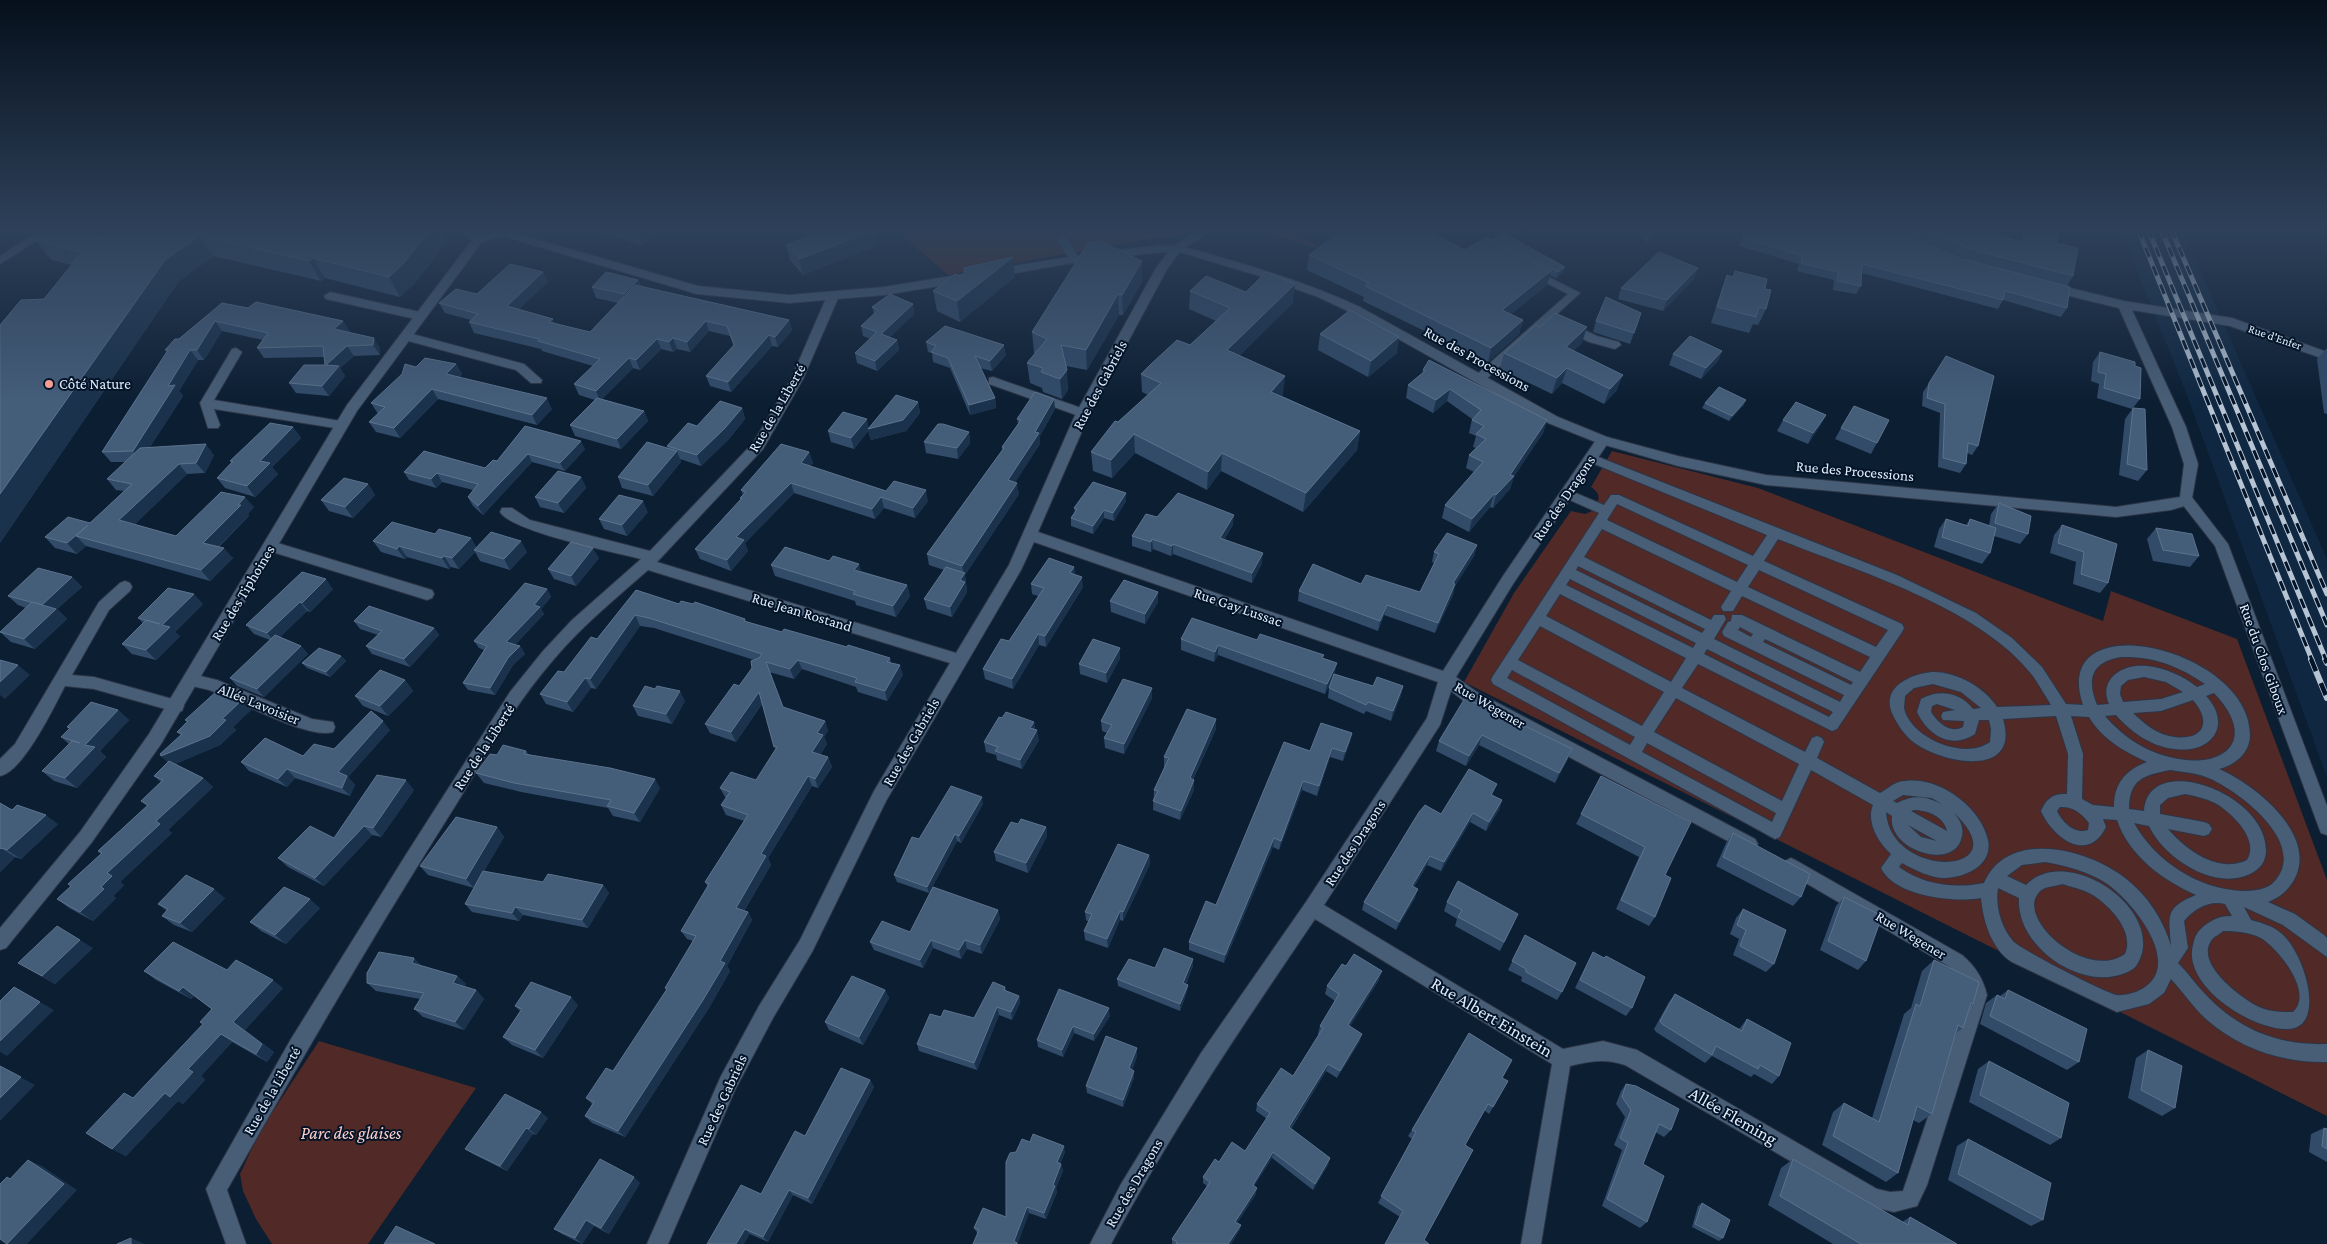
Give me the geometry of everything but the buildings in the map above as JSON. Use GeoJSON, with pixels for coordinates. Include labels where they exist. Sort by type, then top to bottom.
{"type":"FeatureCollection","features":[{"type":"Feature","properties":{"kind":"street","name":"Rue des Tiphoines"},"geometry":{"type":"LineString","coordinates":[[0,942],[86,836],[176,706],[341,425],[439,287]]}},
{"type":"Feature","properties":{"kind":"street","name":"Rue des Processions"},"geometry":{"type":"LineString","coordinates":[[687,287],[697,290],[789,299],[833,296],[905,287]]}},
{"type":"Feature","properties":{"kind":"street","name":"Rue des Gabriels"},"geometry":{"type":"LineString","coordinates":[[657,1244],[728,1083],[766,1012],[806,946],[880,796],[1016,566],[1083,413],[1152,287]]}},
{"type":"Feature","properties":{"kind":"street","name":"Rue des Processions"},"geometry":{"type":"LineString","coordinates":[[1302,287],[1356,310],[1553,420],[1604,440],[1678,461],[1766,480],[2116,512],[2171,505],[2186,500]]}},
{"type":"Feature","properties":{"kind":"street","name":"Rue d'Enfer"},"geometry":{"type":"LineString","coordinates":[[2050,287],[2124,305],[2232,322],[2327,356]]}},
{"type":"Feature","properties":{"kind":"street"},"geometry":{"type":"LineString","coordinates":[[330,296],[420,316]]}},
{"type":"Feature","properties":{"kind":"street","name":"Rue de la Liberté"},"geometry":{"type":"LineString","coordinates":[[236,1244],[216,1189],[298,1046],[413,858],[516,697],[548,655],[576,624],[649,561],[758,446],[797,379],[833,296]]}},
{"type":"Feature","properties":{"kind":"street"},"geometry":{"type":"LineString","coordinates":[[2124,305],[2179,427],[2191,464],[2186,500]]}},
{"type":"Feature","properties":{"kind":"street"},"geometry":{"type":"LineString","coordinates":[[405,336],[520,367],[536,380]]}},
{"type":"Feature","properties":{"kind":"street"},"geometry":{"type":"LineString","coordinates":[[213,425],[206,404],[236,352]]}},
{"type":"Feature","properties":{"kind":"street"},"geometry":{"type":"LineString","coordinates":[[206,404],[341,425]]}},
{"type":"Feature","properties":{"kind":"street","name":"Rue des Dragons"},"geometry":{"type":"LineString","coordinates":[[1100,1244],[1128,1191],[1208,1060],[1312,908],[1434,720],[1447,679],[1508,580],[1604,440]]}},
{"type":"Feature","properties":{"kind":"street","name":"Rue du Clos Giboux"},"geometry":{"type":"LineString","coordinates":[[2186,500],[2221,544],[2327,828]]}},
{"type":"Feature","properties":{"kind":"street","name":"Rue Jean Rostand"},"geometry":{"type":"LineString","coordinates":[[507,512],[526,524],[649,561],[959,660]]}},
{"type":"Feature","properties":{"kind":"street","name":"Rue Gay Lussac"},"geometry":{"type":"LineString","coordinates":[[1030,535],[1447,679]]}},
{"type":"Feature","properties":{"kind":"street"},"geometry":{"type":"LineString","coordinates":[[271,546],[427,594]]}},
{"type":"Feature","properties":{"kind":"street"},"geometry":{"type":"LineString","coordinates":[[1,769],[21,749],[104,606],[125,587]]}},
{"type":"Feature","properties":{"kind":"street","name":"Rue Wegener"},"geometry":{"type":"LineString","coordinates":[[1447,679],[1471,697],[1816,879],[1956,962],[1972,977],[1977,986],[1978,995],[1917,1185],[1910,1199],[1899,1203]]}},
{"type":"Feature","properties":{"kind":"street"},"geometry":{"type":"LineString","coordinates":[[62,680],[94,683],[176,706]]}},
{"type":"Feature","properties":{"kind":"street","name":"Allée Lavoisier"},"geometry":{"type":"LineString","coordinates":[[192,680],[211,684],[312,725],[327,727]]}},
{"type":"Feature","properties":{"kind":"street","name":"Rue Albert Einstein"},"geometry":{"type":"LineString","coordinates":[[1312,908],[1562,1059],[1531,1244]]}},
{"type":"Feature","properties":{"kind":"street","name":"Allée Fleming"},"geometry":{"type":"LineString","coordinates":[[1562,1059],[1600,1048],[1613,1050],[1630,1057],[1870,1196],[1883,1202],[1899,1203]]}},
{"type":"Feature","properties":{"kind":"lane"},"geometry":{"type":"LineString","coordinates":[[1479,379],[1575,293],[1563,287]]}},
{"type":"Feature","properties":{"kind":"lane"},"geometry":{"type":"LineString","coordinates":[[1548,317],[1593,340],[1615,345]]}},
{"type":"Feature","properties":{"kind":"lane"},"geometry":{"type":"LineString","coordinates":[[993,382],[1083,413]]}},
{"type":"Feature","properties":{"kind":"lane"},"geometry":{"type":"LineString","coordinates":[[1591,458],[1939,599],[1979,621],[2005,639],[2021,654],[2062,710],[2075,751],[2074,802]]}},
{"type":"Feature","properties":{"kind":"lane"},"geometry":{"type":"LineString","coordinates":[[1567,494],[1604,517],[1740,588],[1879,655]]}},
{"type":"Feature","properties":{"kind":"lane"},"geometry":{"type":"LineString","coordinates":[[1558,588],[1832,725],[1897,628],[1615,498],[1498,680],[1775,832],[1817,742]]}},
{"type":"Feature","properties":{"kind":"lane"},"geometry":{"type":"LineString","coordinates":[[1728,607],[1775,533]]}},
{"type":"Feature","properties":{"kind":"lane"},"geometry":{"type":"LineString","coordinates":[[1576,558],[1717,623],[1735,623],[1762,632],[1862,680]]}},
{"type":"Feature","properties":{"kind":"lane"},"geometry":{"type":"LineString","coordinates":[[1568,572],[1842,710]]}},
{"type":"Feature","properties":{"kind":"lane"},"geometry":{"type":"LineString","coordinates":[[1717,623],[1712,616],[1720,603],[1741,613],[1729,632],[1854,693]]}},
{"type":"Feature","properties":{"kind":"lane"},"geometry":{"type":"LineString","coordinates":[[1538,618],[1900,811]]}},
{"type":"Feature","properties":{"kind":"lane"},"geometry":{"type":"LineString","coordinates":[[1632,754],[1717,623]]}},
{"type":"Feature","properties":{"kind":"lane"},"geometry":{"type":"LineString","coordinates":[[1754,644],[1762,632]]}},
{"type":"Feature","properties":{"kind":"lane"},"geometry":{"type":"LineString","coordinates":[[2170,764],[2146,755],[2124,743],[2106,728],[2092,711],[2085,694],[2083,679],[2088,666],[2098,656],[2114,651],[2133,650],[2154,653],[2177,661],[2198,672],[2217,686],[2232,703],[2240,719],[2243,735],[2240,750],[2229,760],[2213,766],[2152,765],[2136,771],[2125,782],[2120,797],[2122,814],[2131,833],[2146,852],[2166,870],[2189,884],[2277,912],[2302,927],[2327,949]]}},
{"type":"Feature","properties":{"kind":"lane"},"geometry":{"type":"LineString","coordinates":[[1510,662],[1785,810]]}},
{"type":"Feature","properties":{"kind":"lane"},"geometry":{"type":"LineString","coordinates":[[2132,672],[2158,673],[2178,682],[2196,694],[2205,704],[2212,724],[2210,733],[2203,740],[2193,743],[2167,742],[2152,737],[2139,729],[2119,709],[2113,689],[2116,681],[2122,675],[2132,672]]}},
{"type":"Feature","properties":{"kind":"lane"},"geometry":{"type":"LineString","coordinates":[[1933,678],[1947,680],[1975,693],[1994,714],[1999,725],[1999,736],[1996,745],[1988,752],[1976,756],[1963,757],[1941,752],[1920,740],[1901,719],[1897,708],[1897,698],[1902,689],[1910,683],[1933,678]]}},
{"type":"Feature","properties":{"kind":"lane"},"geometry":{"type":"LineString","coordinates":[[1948,716],[2062,710],[2092,711],[2161,705],[2217,686]]}},
{"type":"Feature","properties":{"kind":"lane"},"geometry":{"type":"LineString","coordinates":[[1992,884],[1990,911],[2012,953],[2117,1004],[2131,1003],[2150,995],[2162,981],[2167,964],[2180,948],[2176,919],[2187,906],[2228,896],[2261,896],[2278,889],[2289,877],[2293,861],[2289,843],[2278,823],[2256,800],[2220,776],[2196,767]]}},
{"type":"Feature","properties":{"kind":"lane"},"geometry":{"type":"LineString","coordinates":[[2185,787],[2214,795],[2229,803],[2251,825],[2258,843],[2257,859],[2250,866],[2240,870],[2211,869],[2180,854],[2163,837],[2153,819],[2152,808],[2154,799],[2162,792],[2185,787]]}},
{"type":"Feature","properties":{"kind":"lane"},"geometry":{"type":"LineString","coordinates":[[1902,788],[1929,790],[1943,795],[1967,814],[1980,838],[1980,849],[1976,859],[1968,866],[1957,870],[1928,869],[1900,854],[1882,831],[1878,820],[1878,809],[1890,792],[1902,788]]}},
{"type":"Feature","properties":{"kind":"lane"},"geometry":{"type":"LineString","coordinates":[[2091,812],[2098,827],[2096,833],[2091,838],[2083,838],[2064,832],[2050,818],[2049,811],[2051,805],[2056,801],[2074,802],[2091,812],[2122,814],[2204,829]]}},
{"type":"Feature","properties":{"kind":"lane"},"geometry":{"type":"LineString","coordinates":[[1912,803],[1935,807],[1949,818],[1953,824],[1956,831],[1953,842],[1943,849],[1935,849],[1912,840],[1901,827],[1899,821],[1900,811],[1912,803]]}},
{"type":"Feature","properties":{"kind":"lane"},"geometry":{"type":"LineString","coordinates":[[1900,854],[1889,868],[1909,882],[1950,892],[1974,893],[1992,884],[2009,863],[2026,856],[2045,855],[2072,859],[2096,869],[2119,883],[2133,895],[2155,922],[2164,943],[2167,964],[2217,1016],[2249,1038],[2276,1050],[2294,1053],[2327,1052]]}},
{"type":"Feature","properties":{"kind":"lane"},"geometry":{"type":"LineString","coordinates":[[2062,878],[2092,886],[2107,896],[2129,920],[2135,933],[2136,946],[2133,956],[2125,965],[2114,970],[2084,968],[2068,961],[2053,951],[2031,926],[2026,913],[2028,894],[2037,883],[2048,879],[2062,878]]}},
{"type":"Feature","properties":{"kind":"lane"},"geometry":{"type":"LineString","coordinates":[[1992,884],[2028,894]]}},
{"type":"Feature","properties":{"kind":"lane"},"geometry":{"type":"LineString","coordinates":[[2228,896],[2245,926],[2266,933],[2282,942],[2307,968],[2314,981],[2316,995],[2314,1006],[2307,1015],[2296,1020],[2282,1021],[2265,1018],[2232,1001],[2207,974],[2200,954],[2202,937],[2209,929],[2220,924],[2245,926]]}},
{"type":"Feature","properties":{"kind":"shaded area"},"geometry":{"type":"Polygon","coordinates":[[[2143,287],[2208,287],[2327,559],[2327,777],[2185,390],[2143,287]]]}},
{"type":"Feature","properties":{"kind":"green space"},"geometry":{"type":"Polygon","coordinates":[[[1612,451],[1758,488],[2103,621],[2111,591],[2237,639],[2327,880],[2327,1116],[1464,682],[1514,593],[1571,511],[1585,514],[1594,510],[1598,495],[1591,487],[1612,451]]]}},
{"type":"Feature","properties":{"kind":"green space","name":"Parc des glaises"},"geometry":{"type":"Polygon","coordinates":[[[319,1041],[476,1088],[368,1244],[272,1244],[256,1219],[243,1191],[240,1174],[260,1131],[319,1041]]]}},
{"type":"Feature","properties":{"kind":"railway"},"geometry":{"type":"LineString","coordinates":[[2161,287],[2312,660]]}},
{"type":"Feature","properties":{"kind":"railway"},"geometry":{"type":"LineString","coordinates":[[2172,287],[2326,660]]}},
{"type":"Feature","properties":{"kind":"railway"},"geometry":{"type":"LineString","coordinates":[[2185,287],[2327,625]]}},
{"type":"Feature","properties":{"kind":"railway"},"geometry":{"type":"LineString","coordinates":[[2196,287],[2327,594]]}},
{"type":"Feature","properties":{"kind":"railway"},"geometry":{"type":"LineString","coordinates":[[2311,659],[2327,698]]}},
{"type":"Feature","properties":{"kind":"railway"},"geometry":{"type":"LineString","coordinates":[[2325,659],[2327,663]]}},
{"type":"Feature","properties":{"kind":"place","name":"Côté Nature"},"geometry":{"type":"Point","coordinates":[49,384]}}]}
